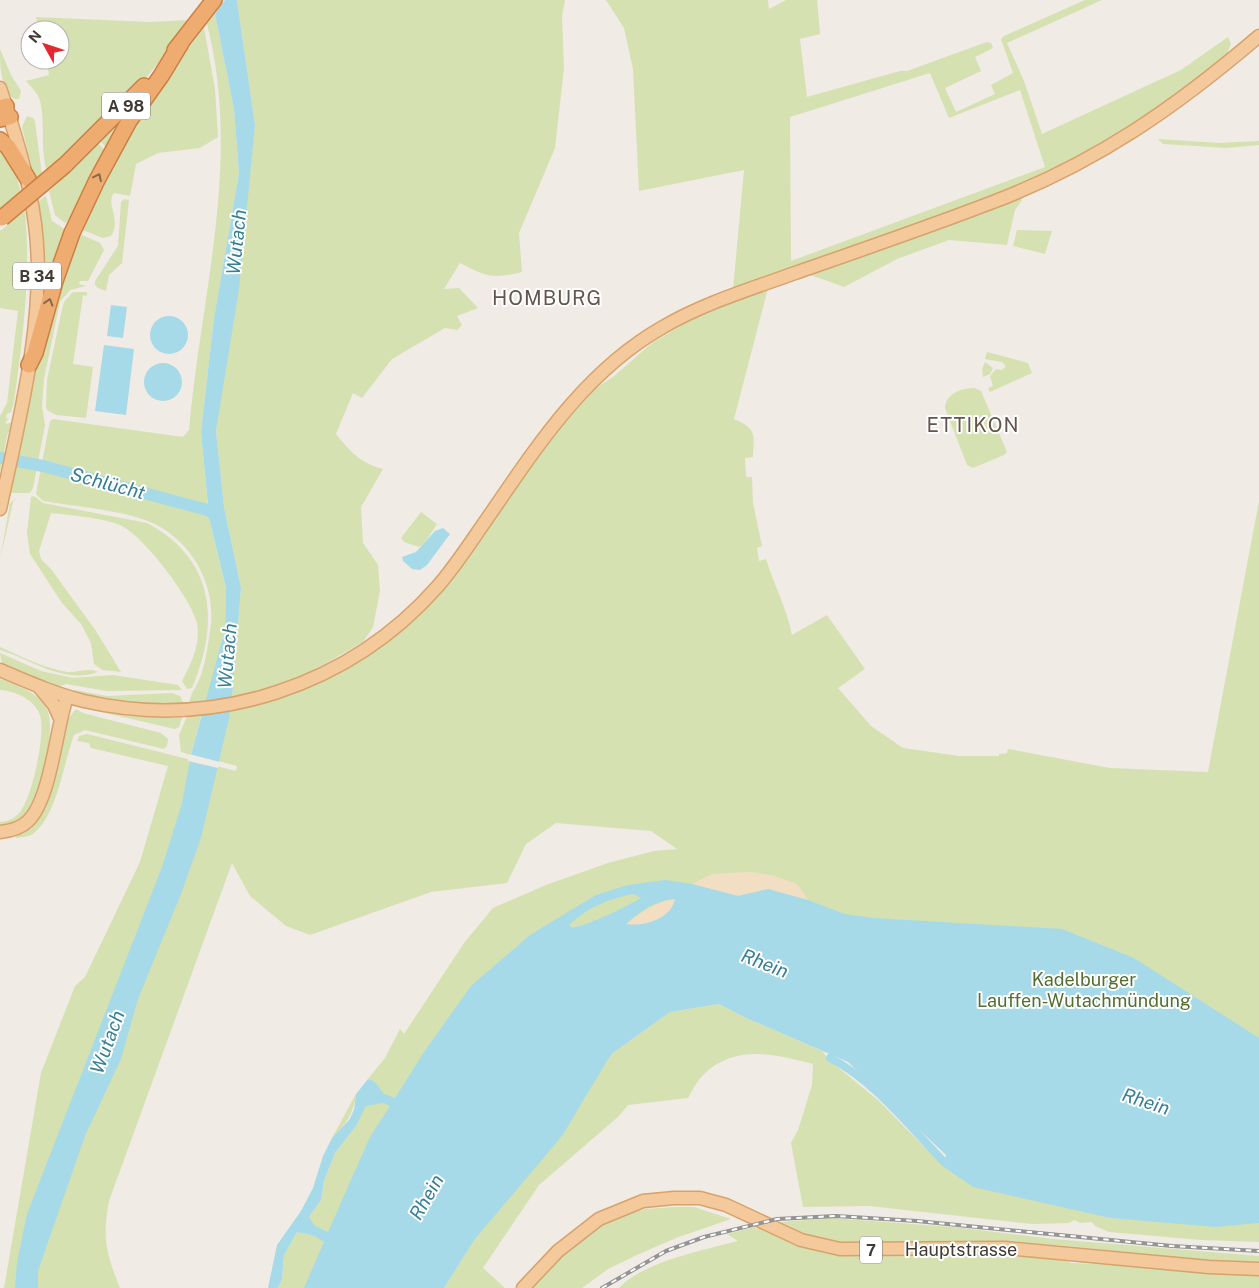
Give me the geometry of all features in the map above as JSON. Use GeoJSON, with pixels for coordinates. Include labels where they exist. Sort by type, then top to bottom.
{"type":"FeatureCollection","features":[{"type":"Feature","properties":{"kind":"highway","name":"A 98"},"geometry":{"type":"LineString","coordinates":[[1,218],[65,165],[136,96],[191,31],[214,0]]}},
{"type":"Feature","properties":{"kind":"highway"},"geometry":{"type":"LineString","coordinates":[[29,365],[35,353],[55,281],[75,227],[111,152],[181,43]]}},
{"type":"Feature","properties":{"kind":"highway"},"geometry":{"type":"LineString","coordinates":[[0,140],[8,147],[29,183]]}},
{"type":"Feature","properties":{"kind":"main road"},"geometry":{"type":"LineString","coordinates":[[0,670],[67,696],[122,708],[173,710],[209,708],[260,698],[296,687],[345,663],[383,637],[438,586],[543,437],[565,410],[609,366],[662,327],[727,297],[995,202],[1080,164],[1165,111],[1259,36]]}},
{"type":"Feature","properties":{"kind":"main road"},"geometry":{"type":"LineString","coordinates":[[0,88],[4,112],[29,183]]}},
{"type":"Feature","properties":{"kind":"main road","name":"B 34"},"geometry":{"type":"LineString","coordinates":[[0,509],[29,365],[37,266],[36,226],[29,183]]}},
{"type":"Feature","properties":{"kind":"main road"},"geometry":{"type":"LineString","coordinates":[[38,686],[54,705],[60,718]]}},
{"type":"Feature","properties":{"kind":"main road"},"geometry":{"type":"LineString","coordinates":[[0,832],[21,826],[34,813],[47,778],[60,718],[67,696]]}},
{"type":"Feature","properties":{"kind":"main road","name":"Hauptstrasse"},"geometry":{"type":"LineString","coordinates":[[523,1288],[558,1251],[599,1219],[643,1201],[674,1198],[700,1198],[726,1205],[801,1240],[840,1249],[1005,1248],[1209,1267],[1259,1269]]}},
{"type":"Feature","properties":{"kind":"green space"},"geometry":{"type":"Polygon","coordinates":[[[237,0],[565,0],[562,16],[564,68],[555,148],[519,233],[522,272],[496,276],[484,274],[460,263],[444,289],[459,288],[478,308],[457,316],[462,325],[457,330],[445,328],[392,359],[362,398],[353,393],[336,434],[362,460],[383,469],[361,507],[363,543],[378,565],[380,591],[373,627],[363,642],[293,682],[232,698],[241,588],[224,507],[216,431],[255,125],[237,0]]]}},
{"type":"Feature","properties":{"kind":"green space"},"geometry":{"type":"Polygon","coordinates":[[[606,0],[768,0],[769,9],[786,0],[817,0],[820,34],[800,39],[807,97],[900,71],[907,71],[987,42],[991,43],[993,48],[975,57],[981,71],[945,88],[956,112],[995,94],[991,85],[1013,73],[1001,39],[1004,36],[1085,0],[1102,0],[1007,43],[1024,81],[1042,134],[1181,70],[1228,37],[1231,44],[1226,56],[1203,76],[1124,133],[1022,187],[733,289],[744,170],[639,191],[633,69],[624,28],[606,0]],[[930,73],[790,117],[791,261],[1045,167],[1020,90],[949,118],[930,73]]]}},
{"type":"Feature","properties":{"kind":"green space"},"geometry":{"type":"Polygon","coordinates":[[[215,14],[234,109],[239,173],[214,318],[201,432],[209,518],[226,589],[225,629],[206,702],[189,703],[201,676],[210,631],[211,614],[210,597],[205,581],[189,551],[177,539],[148,521],[109,511],[43,501],[36,494],[50,421],[53,419],[183,437],[189,430],[216,227],[220,177],[221,126],[217,75],[207,24],[215,14]]]}},
{"type":"Feature","properties":{"kind":"green space"},"geometry":{"type":"Polygon","coordinates":[[[36,17],[149,22],[191,20],[188,27],[145,79],[107,119],[47,172],[40,101],[26,81],[49,75],[48,70],[70,70],[70,20],[37,20],[36,17]]]}},
{"type":"Feature","properties":{"kind":"green space"},"geometry":{"type":"Polygon","coordinates":[[[204,28],[215,89],[218,137],[200,148],[158,153],[136,164],[130,196],[114,193],[112,197],[111,202],[115,224],[111,236],[103,238],[80,229],[101,180],[166,76],[204,28]]]}},
{"type":"Feature","properties":{"kind":"green space"},"geometry":{"type":"Polygon","coordinates":[[[0,49],[11,75],[21,91],[19,99],[14,99],[9,94],[3,82],[0,49]]]}},
{"type":"Feature","properties":{"kind":"green space"},"geometry":{"type":"Polygon","coordinates":[[[128,113],[108,149],[100,141],[128,113]]]}},
{"type":"Feature","properties":{"kind":"green space"},"geometry":{"type":"Polygon","coordinates":[[[27,116],[33,118],[35,122],[42,175],[35,181],[22,127],[27,116]]]}},
{"type":"Feature","properties":{"kind":"green space"},"geometry":{"type":"Polygon","coordinates":[[[1158,139],[1219,143],[1259,141],[1259,145],[1227,148],[1163,144],[1158,139]]]}},
{"type":"Feature","properties":{"kind":"green space"},"geometry":{"type":"Polygon","coordinates":[[[98,143],[106,151],[73,220],[69,219],[65,223],[55,215],[49,191],[98,143]]]}},
{"type":"Feature","properties":{"kind":"green space"},"geometry":{"type":"Polygon","coordinates":[[[0,144],[13,163],[21,193],[0,210],[0,144]]]}},
{"type":"Feature","properties":{"kind":"green space"},"geometry":{"type":"Polygon","coordinates":[[[46,196],[52,221],[66,230],[62,232],[69,230],[39,325],[43,262],[39,201],[46,196]]]}},
{"type":"Feature","properties":{"kind":"green space"},"geometry":{"type":"Polygon","coordinates":[[[1021,196],[1022,200],[1015,210],[1007,245],[949,240],[897,259],[844,287],[808,274],[1021,196]]]}},
{"type":"Feature","properties":{"kind":"green space"},"geometry":{"type":"Polygon","coordinates":[[[124,199],[129,200],[122,263],[109,275],[106,291],[98,288],[95,285],[95,281],[118,246],[121,202],[124,199]]]}},
{"type":"Feature","properties":{"kind":"green space"},"geometry":{"type":"Polygon","coordinates":[[[25,211],[27,283],[23,330],[14,402],[11,412],[7,414],[6,418],[9,419],[5,422],[7,424],[12,422],[10,432],[8,432],[0,472],[0,416],[7,403],[18,311],[0,308],[0,231],[25,211]]]}},
{"type":"Feature","properties":{"kind":"green space"},"geometry":{"type":"Polygon","coordinates":[[[1017,230],[1052,231],[1045,254],[1013,246],[1017,230]]]}},
{"type":"Feature","properties":{"kind":"green space"},"geometry":{"type":"Polygon","coordinates":[[[78,233],[100,243],[104,250],[88,281],[80,281],[79,284],[86,286],[70,290],[60,302],[44,379],[42,406],[45,425],[33,488],[30,493],[8,493],[16,469],[37,360],[78,233]]]}},
{"type":"Feature","properties":{"kind":"green space","name":"Kadelburger Lauffen-Wutachmündung"},"geometry":{"type":"Polygon","coordinates":[[[768,288],[734,419],[750,429],[753,438],[753,457],[745,458],[746,477],[752,477],[753,503],[762,546],[757,548],[759,561],[766,559],[792,635],[827,615],[865,669],[838,688],[871,726],[903,748],[959,756],[999,756],[999,754],[1007,753],[1008,749],[1110,768],[1208,772],[1259,501],[1259,1104],[733,930],[360,1288],[278,1288],[282,1279],[284,1255],[297,1232],[310,1235],[309,1217],[321,1200],[324,1181],[335,1153],[356,1126],[374,1081],[368,1079],[385,1058],[400,1029],[404,1034],[464,943],[493,908],[546,885],[608,863],[654,851],[677,849],[651,831],[556,823],[526,844],[507,883],[431,892],[310,935],[286,926],[250,896],[232,863],[109,1201],[106,1225],[107,1245],[111,1265],[120,1288],[4,1288],[41,1073],[75,986],[85,977],[140,862],[168,766],[91,748],[89,743],[77,741],[79,736],[87,734],[236,771],[237,766],[218,761],[231,710],[281,697],[304,688],[326,678],[368,652],[409,619],[531,460],[596,388],[613,377],[652,343],[691,320],[768,288]]]}},
{"type":"Feature","properties":{"kind":"green space"},"geometry":{"type":"Polygon","coordinates":[[[73,292],[87,292],[87,296],[83,295],[73,364],[93,367],[86,418],[56,415],[47,410],[46,407],[47,380],[62,309],[64,302],[73,292]]]}},
{"type":"Feature","properties":{"kind":"green space"},"geometry":{"type":"Polygon","coordinates":[[[987,352],[1028,363],[1032,373],[990,392],[988,388],[993,386],[990,376],[996,369],[1002,370],[1006,366],[1002,362],[985,359],[987,352]]]}},
{"type":"Feature","properties":{"kind":"green space"},"geometry":{"type":"Polygon","coordinates":[[[985,362],[993,368],[990,374],[983,377],[982,369],[985,362]]]}},
{"type":"Feature","properties":{"kind":"green space"},"geometry":{"type":"Polygon","coordinates":[[[975,388],[981,391],[1007,452],[973,468],[967,465],[945,408],[948,399],[956,392],[975,388]]]}},
{"type":"Feature","properties":{"kind":"green space"},"geometry":{"type":"Polygon","coordinates":[[[34,496],[43,503],[147,523],[170,538],[187,555],[199,574],[205,594],[208,616],[201,663],[192,688],[187,689],[182,681],[192,661],[198,639],[197,623],[186,599],[165,568],[141,541],[120,525],[96,519],[51,513],[39,551],[41,559],[51,569],[96,631],[121,672],[103,670],[94,664],[91,643],[81,624],[62,603],[30,554],[27,533],[31,497],[34,496]]]}},
{"type":"Feature","properties":{"kind":"green space"},"geometry":{"type":"Polygon","coordinates":[[[17,497],[13,502],[0,560],[10,503],[17,497]]]}},
{"type":"Feature","properties":{"kind":"green space"},"geometry":{"type":"Polygon","coordinates":[[[421,512],[437,524],[424,544],[419,547],[404,542],[401,538],[421,512]]]}},
{"type":"Feature","properties":{"kind":"green space"},"geometry":{"type":"Polygon","coordinates":[[[0,647],[50,668],[67,672],[91,670],[98,672],[85,675],[60,673],[0,650],[0,647]]]}},
{"type":"Feature","properties":{"kind":"green space"},"geometry":{"type":"Polygon","coordinates":[[[0,653],[41,671],[73,678],[113,675],[178,685],[182,690],[107,691],[66,684],[57,687],[2,664],[0,653]]]}},
{"type":"Feature","properties":{"kind":"green space"},"geometry":{"type":"Polygon","coordinates":[[[4,678],[28,690],[43,703],[50,719],[50,732],[41,780],[30,808],[19,820],[0,827],[0,822],[15,816],[25,805],[37,765],[41,736],[38,710],[24,697],[0,690],[0,679],[4,678]]]}},
{"type":"Feature","properties":{"kind":"green space"},"geometry":{"type":"Polygon","coordinates":[[[75,690],[107,696],[172,693],[180,696],[184,704],[127,702],[72,692],[75,690]]]}},
{"type":"Feature","properties":{"kind":"green space"},"geometry":{"type":"Polygon","coordinates":[[[87,707],[115,713],[183,715],[179,727],[175,729],[88,709],[87,707]]]}},
{"type":"Feature","properties":{"kind":"green space"},"geometry":{"type":"Polygon","coordinates":[[[76,709],[83,713],[161,733],[168,739],[167,746],[164,749],[85,730],[74,735],[59,787],[43,824],[33,834],[16,838],[14,834],[22,829],[68,719],[76,709]]]}},
{"type":"Feature","properties":{"kind":"green space"},"geometry":{"type":"Polygon","coordinates":[[[202,713],[191,755],[181,752],[179,735],[188,714],[202,713]]]}},
{"type":"Feature","properties":{"kind":"green space"},"geometry":{"type":"Polygon","coordinates":[[[719,1004],[822,1051],[829,1060],[879,1101],[944,1167],[1110,1218],[1170,1222],[1259,1223],[1259,1242],[1201,1240],[1109,1232],[1095,1226],[1092,1222],[1081,1223],[1074,1220],[1069,1223],[1032,1224],[869,1206],[803,1207],[791,1143],[798,1130],[812,1085],[813,1064],[784,1057],[755,1054],[742,1055],[715,1065],[701,1077],[688,1098],[628,1105],[618,1117],[539,1185],[483,1268],[505,1288],[444,1288],[475,1239],[583,1101],[599,1072],[613,1053],[670,1012],[719,1004]]]}},
{"type":"Feature","properties":{"kind":"green space"},"geometry":{"type":"Polygon","coordinates":[[[356,1094],[348,1119],[332,1138],[356,1094]]]}},
{"type":"Feature","properties":{"kind":"green space"},"geometry":{"type":"Polygon","coordinates":[[[694,1207],[731,1219],[676,1238],[637,1255],[608,1269],[582,1288],[529,1288],[555,1261],[603,1223],[645,1209],[694,1207]]]}},
{"type":"Feature","properties":{"kind":"green space"},"geometry":{"type":"Polygon","coordinates":[[[830,1218],[953,1227],[1053,1239],[1259,1256],[1259,1262],[1216,1261],[1057,1245],[986,1242],[849,1246],[825,1242],[792,1231],[793,1228],[781,1222],[830,1218]]]}},
{"type":"Feature","properties":{"kind":"green space"},"geometry":{"type":"Polygon","coordinates":[[[761,1226],[807,1247],[1004,1253],[1004,1257],[1019,1257],[1028,1252],[1057,1257],[1071,1263],[1259,1271],[1259,1288],[619,1288],[643,1271],[658,1264],[738,1241],[727,1234],[755,1227],[757,1230],[757,1227],[761,1226]]]}},
{"type":"Feature","properties":{"kind":"sand"},"geometry":{"type":"Polygon","coordinates":[[[751,872],[771,875],[797,884],[808,900],[768,889],[738,896],[692,884],[712,874],[751,872]]]}},
{"type":"Feature","properties":{"kind":"sand"},"geometry":{"type":"Polygon","coordinates":[[[675,899],[671,909],[658,919],[642,926],[626,924],[655,905],[675,899]]]}},
{"type":"Feature","properties":{"kind":"water","name":"Wutach"},"geometry":{"type":"Polygon","coordinates":[[[225,0],[237,0],[255,125],[239,289],[216,431],[224,507],[241,588],[231,710],[201,838],[181,894],[138,999],[121,1059],[85,1136],[38,1271],[38,1288],[15,1288],[17,1262],[27,1214],[162,867],[182,803],[191,755],[225,629],[226,588],[209,518],[200,512],[201,505],[208,505],[201,432],[214,318],[239,173],[234,109],[215,14],[225,0]]]}},
{"type":"Feature","properties":{"kind":"water"},"geometry":{"type":"Polygon","coordinates":[[[111,305],[127,307],[123,338],[107,336],[111,305]]]}},
{"type":"Feature","properties":{"kind":"water"},"geometry":{"type":"Polygon","coordinates":[[[169,316],[182,322],[188,335],[182,348],[169,354],[156,348],[150,335],[156,322],[169,316]]]}},
{"type":"Feature","properties":{"kind":"water"},"geometry":{"type":"Polygon","coordinates":[[[104,345],[134,349],[126,415],[95,411],[104,345]]]}},
{"type":"Feature","properties":{"kind":"water"},"geometry":{"type":"Polygon","coordinates":[[[163,363],[176,369],[182,382],[176,395],[163,401],[150,395],[144,382],[150,369],[163,363]]]}},
{"type":"Feature","properties":{"kind":"water"},"geometry":{"type":"Polygon","coordinates":[[[443,528],[450,534],[427,565],[420,570],[412,569],[403,561],[402,557],[416,552],[435,531],[443,528]]]}},
{"type":"Feature","properties":{"kind":"water","name":"Rhein"},"geometry":{"type":"Polygon","coordinates":[[[665,880],[692,884],[738,896],[768,889],[808,900],[845,914],[873,918],[1062,929],[1134,958],[1259,1038],[1259,1223],[1215,1227],[1110,1218],[973,1187],[944,1167],[946,1155],[848,1062],[744,1017],[719,1004],[670,1012],[613,1053],[562,1136],[475,1239],[444,1288],[304,1288],[324,1242],[315,1236],[297,1232],[284,1255],[282,1279],[278,1288],[268,1288],[277,1245],[301,1211],[313,1188],[323,1156],[332,1138],[349,1120],[354,1110],[356,1094],[368,1079],[374,1081],[384,1094],[395,1098],[424,1052],[471,986],[530,935],[596,895],[628,885],[665,880]],[[633,894],[615,898],[599,905],[584,913],[569,925],[572,928],[590,922],[641,898],[633,894]],[[675,899],[649,907],[626,924],[648,923],[663,916],[673,906],[675,899]],[[383,1103],[366,1106],[356,1126],[335,1153],[324,1181],[321,1200],[309,1217],[315,1226],[328,1232],[370,1137],[390,1106],[383,1103]]]}},
{"type":"Feature","properties":{"kind":"pier"},"geometry":{"type":"Polygon","coordinates":[[[189,754],[220,762],[218,768],[188,761],[189,754]]]}},
{"type":"Feature","properties":{"kind":"waterway","name":"Schlücht"},"geometry":{"type":"LineString","coordinates":[[0,458],[43,466],[215,512]]}},
{"type":"Feature","properties":{"kind":"waterway"},"geometry":{"type":"LineString","coordinates":[[830,1058],[862,1079],[877,1092],[945,1163]]}},
{"type":"Feature","properties":{"kind":"railway"},"geometry":{"type":"LineString","coordinates":[[602,1288],[666,1251],[704,1237],[777,1219],[836,1216],[917,1221],[1172,1246],[1259,1251]]}},
{"type":"Feature","properties":{"kind":"district","name":"HOMBURG"},"geometry":{"type":"Point","coordinates":[547,298]}},
{"type":"Feature","properties":{"kind":"district","name":"ETTIKON"},"geometry":{"type":"Point","coordinates":[973,425]}}]}
